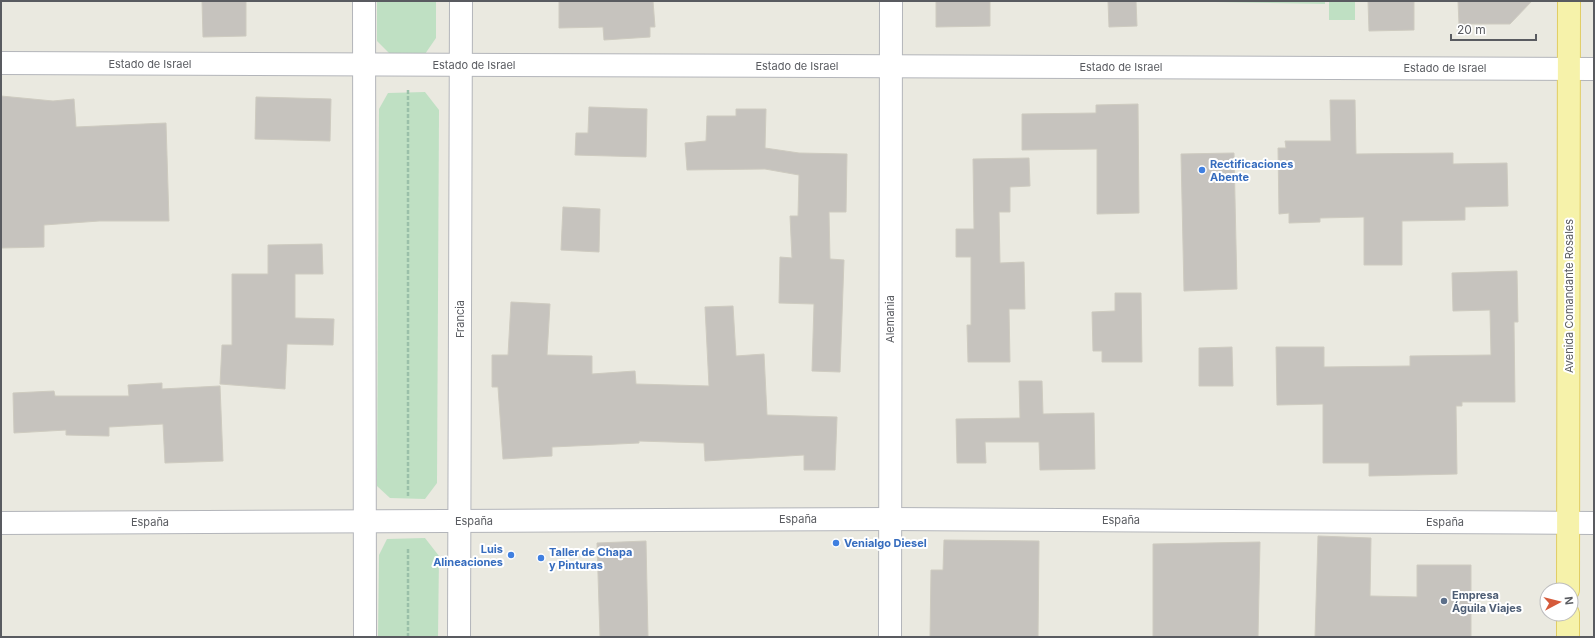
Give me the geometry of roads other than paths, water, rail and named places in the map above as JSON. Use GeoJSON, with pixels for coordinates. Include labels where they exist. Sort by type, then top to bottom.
{"type":"FeatureCollection","features":[{"type":"Feature","properties":{"kind":"main road","name":"Avenida Comandante Rosales"},"geometry":{"type":"LineString","coordinates":[[1568,582],[1569,1]]}},
{"type":"Feature","properties":{"kind":"main road"},"geometry":{"type":"LineString","coordinates":[[1568,622],[1568,637]]}},
{"type":"Feature","properties":{"kind":"street"},"geometry":{"type":"LineString","coordinates":[[364,1],[365,637]]}},
{"type":"Feature","properties":{"kind":"street","name":"Francia"},"geometry":{"type":"LineString","coordinates":[[459,637],[461,1]]}},
{"type":"Feature","properties":{"kind":"street","name":"Alemania"},"geometry":{"type":"LineString","coordinates":[[890,637],[891,1]]}},
{"type":"Feature","properties":{"kind":"street","name":"Estado de Israel"},"geometry":{"type":"LineString","coordinates":[[1,63],[1594,69]]}},
{"type":"Feature","properties":{"kind":"street","name":"España"},"geometry":{"type":"LineString","coordinates":[[1,523],[890,519],[1594,523]]}},
{"type":"Feature","properties":{"kind":"place","name":"Rectificaciones Abente"},"geometry":{"type":"Point","coordinates":[1202,170]}},
{"type":"Feature","properties":{"kind":"place","name":"Venialgo Diesel"},"geometry":{"type":"Point","coordinates":[836,543]}},
{"type":"Feature","properties":{"kind":"place","name":"Luis Alineaciones"},"geometry":{"type":"Point","coordinates":[511,555]}},
{"type":"Feature","properties":{"kind":"place","name":"Taller de Chapa y Pinturas"},"geometry":{"type":"Point","coordinates":[541,558]}},
{"type":"Feature","properties":{"kind":"place","name":"Empresa Águila Viajes"},"geometry":{"type":"Point","coordinates":[1444,601]}}]}
